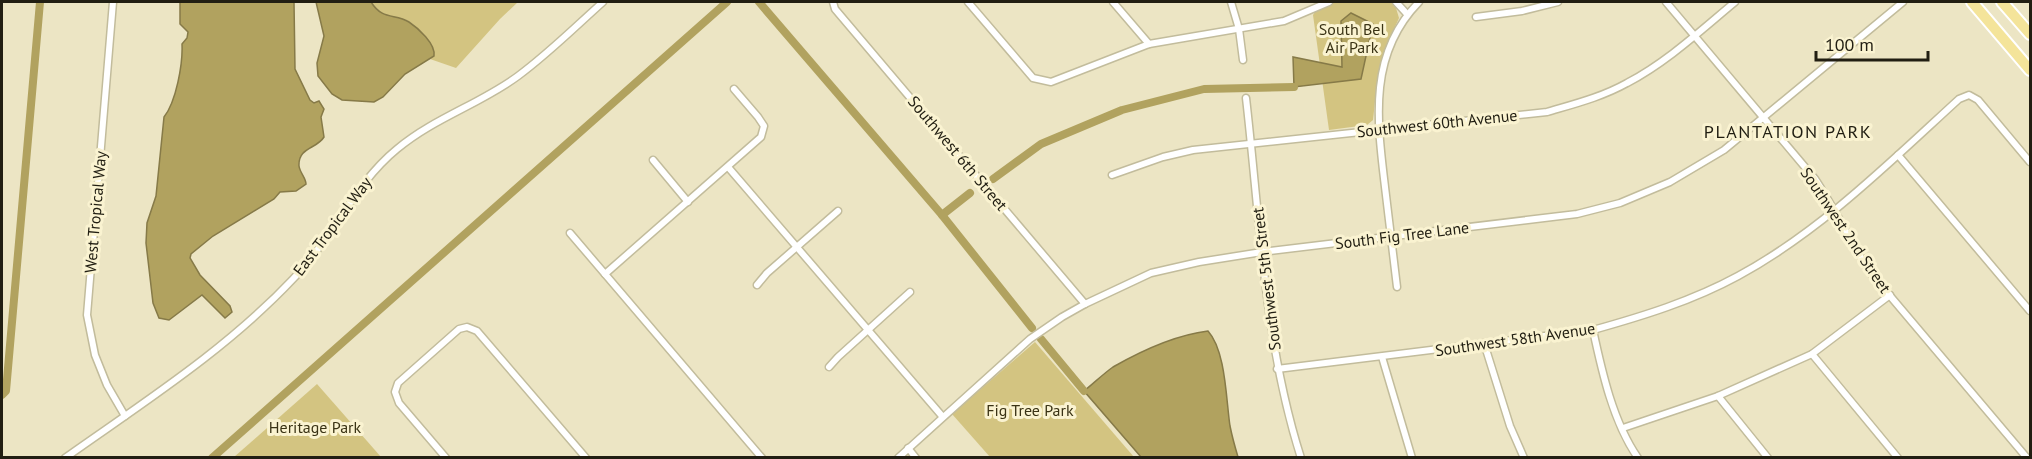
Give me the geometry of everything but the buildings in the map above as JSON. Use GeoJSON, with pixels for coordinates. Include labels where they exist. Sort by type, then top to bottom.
{"type":"FeatureCollection","features":[{"type":"Feature","properties":{"kind":"main road"},"geometry":{"type":"LineString","coordinates":[[1972,2],[2031,70]]}},
{"type":"Feature","properties":{"kind":"main road"},"geometry":{"type":"LineString","coordinates":[[2002,2],[2031,34]]}},
{"type":"Feature","properties":{"kind":"street","name":"West Tropical Way"},"geometry":{"type":"LineString","coordinates":[[113,2],[87,315],[95,356],[107,385],[124,416]]}},
{"type":"Feature","properties":{"kind":"street","name":"East Tropical Way"},"geometry":{"type":"LineString","coordinates":[[65,458],[220,347],[293,279],[317,252],[371,174],[397,149],[422,130],[517,76],[603,2]]}},
{"type":"Feature","properties":{"kind":"street","name":"Southwest 6th Street"},"geometry":{"type":"LineString","coordinates":[[833,2],[835,9],[1085,304]]}},
{"type":"Feature","properties":{"kind":"street"},"geometry":{"type":"LineString","coordinates":[[968,2],[1033,78],[1051,82],[1149,44],[1284,21],[1329,2]]}},
{"type":"Feature","properties":{"kind":"street"},"geometry":{"type":"LineString","coordinates":[[1113,2],[1149,44]]}},
{"type":"Feature","properties":{"kind":"street"},"geometry":{"type":"LineString","coordinates":[[1231,2],[1239,29],[1242,60]]}},
{"type":"Feature","properties":{"kind":"street"},"geometry":{"type":"LineString","coordinates":[[1396,2],[1407,14]]}},
{"type":"Feature","properties":{"kind":"street"},"geometry":{"type":"LineString","coordinates":[[1397,287],[1378,129],[1377,100],[1382,71],[1390,45],[1407,14],[1419,2]]}},
{"type":"Feature","properties":{"kind":"street"},"geometry":{"type":"LineString","coordinates":[[1476,17],[1522,11],[1558,2]]}},
{"type":"Feature","properties":{"kind":"street","name":"Southwest 2nd Street"},"geometry":{"type":"LineString","coordinates":[[1666,2],[1815,179],[1835,209],[1850,241],[1869,271],[2027,458]]}},
{"type":"Feature","properties":{"kind":"street","name":"Southwest 60th Avenue"},"geometry":{"type":"LineString","coordinates":[[1112,175],[1163,157],[1193,150],[1547,112],[1592,98],[1625,84],[1663,62],[1735,2]]}},
{"type":"Feature","properties":{"kind":"street","name":"South Fig Tree Lane"},"geometry":{"type":"LineString","coordinates":[[898,458],[1030,339],[1085,304],[1151,273],[1199,262],[1262,252],[1577,214],[1620,203],[1670,182],[1724,150],[1903,2]]}},
{"type":"Feature","properties":{"kind":"street"},"geometry":{"type":"LineString","coordinates":[[605,274],[761,137],[764,126],[759,117],[734,89]]}},
{"type":"Feature","properties":{"kind":"street","name":"Southwest 58th Avenue"},"geometry":{"type":"LineString","coordinates":[[1277,369],[1593,330],[1644,316],[1696,296],[1739,276],[1786,246],[1835,209],[1959,99],[1970,95],[1978,100],[2031,162]]}},
{"type":"Feature","properties":{"kind":"street","name":"Southwest 5th Street"},"geometry":{"type":"LineString","coordinates":[[1246,98],[1277,369],[1300,458]]}},
{"type":"Feature","properties":{"kind":"street"},"geometry":{"type":"LineString","coordinates":[[1898,155],[2031,311]]}},
{"type":"Feature","properties":{"kind":"street"},"geometry":{"type":"LineString","coordinates":[[653,160],[688,202]]}},
{"type":"Feature","properties":{"kind":"street"},"geometry":{"type":"LineString","coordinates":[[728,167],[942,416]]}},
{"type":"Feature","properties":{"kind":"street"},"geometry":{"type":"LineString","coordinates":[[757,285],[838,211]]}},
{"type":"Feature","properties":{"kind":"street"},"geometry":{"type":"LineString","coordinates":[[570,233],[762,458]]}},
{"type":"Feature","properties":{"kind":"street"},"geometry":{"type":"LineString","coordinates":[[829,367],[910,292]]}},
{"type":"Feature","properties":{"kind":"street"},"geometry":{"type":"LineString","coordinates":[[1623,428],[1718,396],[1812,354],[1890,295]]}},
{"type":"Feature","properties":{"kind":"street"},"geometry":{"type":"LineString","coordinates":[[446,458],[399,403],[395,392],[398,383],[459,329],[467,327],[477,331],[586,458]]}},
{"type":"Feature","properties":{"kind":"street"},"geometry":{"type":"LineString","coordinates":[[1593,330],[1609,395],[1638,458]]}},
{"type":"Feature","properties":{"kind":"street"},"geometry":{"type":"LineString","coordinates":[[1484,343],[1509,426],[1524,458]]}},
{"type":"Feature","properties":{"kind":"street"},"geometry":{"type":"LineString","coordinates":[[1812,354],[1898,458]]}},
{"type":"Feature","properties":{"kind":"street"},"geometry":{"type":"LineString","coordinates":[[1382,357],[1412,458]]}},
{"type":"Feature","properties":{"kind":"street"},"geometry":{"type":"LineString","coordinates":[[1718,396],[1768,458]]}},
{"type":"Feature","properties":{"kind":"street"},"geometry":{"type":"LineString","coordinates":[[908,448],[916,458]]}},
{"type":"Feature","properties":{"kind":"green space"},"geometry":{"type":"Polygon","coordinates":[[[371,2],[518,2],[456,68],[430,59],[434,56],[412,24],[379,12],[371,2]]]}},
{"type":"Feature","properties":{"kind":"green space","name":"South Bel Air Park"},"geometry":{"type":"Polygon","coordinates":[[[1333,2],[1391,2],[1399,18],[1386,47],[1378,74],[1373,120],[1367,125],[1329,130],[1313,15],[1333,2]]]}},
{"type":"Feature","properties":{"kind":"green space","name":"Fig Tree Park"},"geometry":{"type":"Polygon","coordinates":[[[1035,342],[1134,457],[990,457],[952,414],[1035,342]]]}},
{"type":"Feature","properties":{"kind":"green space","name":"Heritage Park"},"geometry":{"type":"Polygon","coordinates":[[[317,384],[381,457],[234,457],[317,384]]]}},
{"type":"Feature","properties":{"kind":"shaded area"},"geometry":{"type":"Polygon","coordinates":[[[180,2],[294,2],[295,69],[310,100],[314,103],[319,101],[324,109],[321,117],[324,137],[305,152],[300,160],[299,166],[306,184],[296,191],[280,192],[274,199],[213,236],[191,254],[190,258],[200,275],[230,306],[232,312],[225,318],[202,295],[169,320],[159,318],[153,303],[146,243],[147,223],[156,196],[164,117],[175,93],[180,72],[182,44],[188,32],[180,24],[180,2]]]}},
{"type":"Feature","properties":{"kind":"shaded area"},"geometry":{"type":"Polygon","coordinates":[[[316,2],[371,2],[380,12],[404,19],[417,28],[432,46],[434,56],[405,74],[383,97],[374,102],[342,100],[332,94],[318,76],[317,63],[324,36],[316,2]]]}},
{"type":"Feature","properties":{"kind":"shaded area"},"geometry":{"type":"Polygon","coordinates":[[[1351,13],[1373,24],[1361,79],[1294,87],[1293,57],[1342,67],[1341,21],[1351,13]]]}},
{"type":"Feature","properties":{"kind":"shaded area"},"geometry":{"type":"Polygon","coordinates":[[[1208,331],[1214,340],[1222,363],[1230,426],[1238,457],[1141,457],[1084,391],[1113,367],[1135,355],[1171,340],[1208,331]]]}},
{"type":"Feature","properties":{"kind":"waterway"},"geometry":{"type":"LineString","coordinates":[[2,395],[6,391],[40,2]]}},
{"type":"Feature","properties":{"kind":"waterway"},"geometry":{"type":"LineString","coordinates":[[212,458],[727,2]]}},
{"type":"Feature","properties":{"kind":"waterway"},"geometry":{"type":"LineString","coordinates":[[759,2],[942,215],[1032,328]]}},
{"type":"Feature","properties":{"kind":"waterway"},"geometry":{"type":"LineString","coordinates":[[993,179],[1041,144],[1122,110],[1204,89],[1294,87]]}},
{"type":"Feature","properties":{"kind":"waterway"},"geometry":{"type":"LineString","coordinates":[[942,215],[970,193]]}},
{"type":"Feature","properties":{"kind":"waterway"},"geometry":{"type":"LineString","coordinates":[[1041,339],[1084,391]]}},
{"type":"Feature","properties":{"kind":"district","name":"PLANTATION PARK"},"geometry":{"type":"Point","coordinates":[1788,131]}}]}
